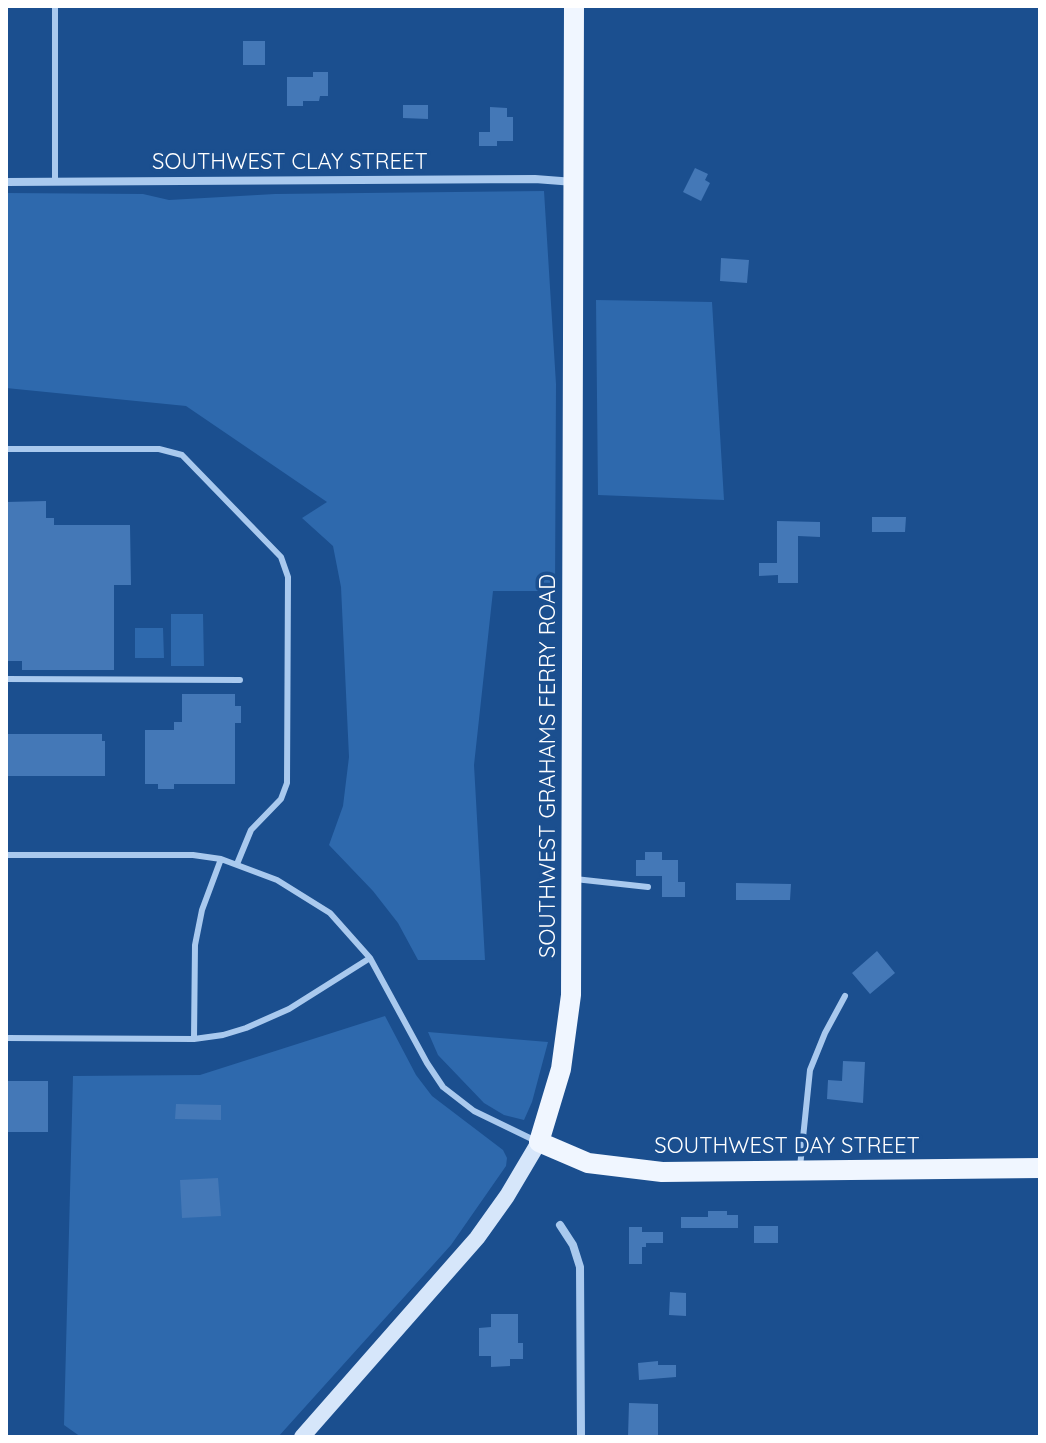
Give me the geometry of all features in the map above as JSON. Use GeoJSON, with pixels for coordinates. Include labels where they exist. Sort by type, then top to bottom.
{"type":"FeatureCollection","features":[{"type":"Feature","properties":{"kind":"main road","name":"SOUTHWEST GRAHAMS FERRY ROAD"},"geometry":{"type":"LineString","coordinates":[[302,1437],[477,1238],[507,1196],[539,1142],[566,1043],[571,995],[574,6]]}},
{"type":"Feature","properties":{"kind":"main road","name":"SOUTHWEST DAY STREET"},"geometry":{"type":"LineString","coordinates":[[539,1142],[588,1163],[662,1172],[1040,1168]]}},
{"type":"Feature","properties":{"kind":"street","name":"SOUTHWEST CLAY STREET"},"geometry":{"type":"LineString","coordinates":[[6,182],[535,179],[575,182]]}},
{"type":"Feature","properties":{"kind":"street"},"geometry":{"type":"LineString","coordinates":[[560,1225],[573,1245],[580,1267],[581,1437]]}},
{"type":"Feature","properties":{"kind":"lane"},"geometry":{"type":"LineString","coordinates":[[55,6],[55,182]]}},
{"type":"Feature","properties":{"kind":"lane"},"geometry":{"type":"LineString","coordinates":[[6,449],[159,449],[182,455],[281,557],[288,577],[287,783],[281,799],[251,830],[237,864]]}},
{"type":"Feature","properties":{"kind":"lane"},"geometry":{"type":"LineString","coordinates":[[6,679],[240,680]]}},
{"type":"Feature","properties":{"kind":"lane"},"geometry":{"type":"LineString","coordinates":[[6,855],[193,855],[221,859],[277,880],[330,913],[370,958],[443,1087],[474,1111],[539,1142]]}},
{"type":"Feature","properties":{"kind":"lane"},"geometry":{"type":"LineString","coordinates":[[194,1039],[195,945],[202,910],[221,859]]}},
{"type":"Feature","properties":{"kind":"lane"},"geometry":{"type":"LineString","coordinates":[[571,878],[648,887]]}},
{"type":"Feature","properties":{"kind":"lane"},"geometry":{"type":"LineString","coordinates":[[6,1038],[194,1039],[223,1035],[267,1019],[370,958]]}},
{"type":"Feature","properties":{"kind":"lane"},"geometry":{"type":"LineString","coordinates":[[800,1170],[810,1070],[845,996]]}},
{"type":"Feature","properties":{"kind":"shaded area"},"geometry":{"type":"Polygon","coordinates":[[[544,191],[556,384],[555,591],[493,591],[474,765],[485,960],[418,960],[398,923],[373,891],[329,845],[343,806],[349,757],[341,587],[333,546],[302,518],[327,502],[186,406],[6,388],[6,193],[143,194],[169,200],[275,194],[544,191]]]}},
{"type":"Feature","properties":{"kind":"shaded area"},"geometry":{"type":"Polygon","coordinates":[[[596,300],[712,302],[724,500],[598,495],[596,300]]]}},
{"type":"Feature","properties":{"kind":"shaded area"},"geometry":{"type":"Polygon","coordinates":[[[171,614],[203,614],[204,666],[171,666],[171,614]]]}},
{"type":"Feature","properties":{"kind":"shaded area"},"geometry":{"type":"Polygon","coordinates":[[[135,628],[163,628],[164,658],[135,658],[135,628]]]}},
{"type":"Feature","properties":{"kind":"shaded area"},"geometry":{"type":"Polygon","coordinates":[[[385,1016],[416,1075],[432,1096],[503,1150],[507,1158],[506,1166],[451,1245],[278,1437],[81,1437],[64,1425],[73,1076],[200,1075],[385,1016]]]}},
{"type":"Feature","properties":{"kind":"shaded area"},"geometry":{"type":"Polygon","coordinates":[[[428,1032],[548,1042],[524,1120],[504,1115],[484,1103],[438,1055],[428,1032]]]}},
{"type":"Feature","properties":{"kind":"building"},"geometry":{"type":"Polygon","coordinates":[[[243,41],[265,41],[265,65],[243,65],[243,41]]]}},
{"type":"Feature","properties":{"kind":"building"},"geometry":{"type":"Polygon","coordinates":[[[313,72],[328,72],[328,96],[320,96],[319,101],[303,101],[303,106],[287,106],[287,77],[313,77],[313,72]]]}},
{"type":"Feature","properties":{"kind":"building"},"geometry":{"type":"Polygon","coordinates":[[[403,105],[428,105],[428,119],[403,118],[403,105]]]}},
{"type":"Feature","properties":{"kind":"building"},"geometry":{"type":"Polygon","coordinates":[[[490,107],[507,108],[507,117],[513,117],[513,141],[497,141],[497,146],[479,146],[479,132],[490,132],[490,107]]]}},
{"type":"Feature","properties":{"kind":"building"},"geometry":{"type":"Polygon","coordinates":[[[695,168],[708,174],[705,180],[710,183],[701,201],[683,192],[695,168]]]}},
{"type":"Feature","properties":{"kind":"building"},"geometry":{"type":"Polygon","coordinates":[[[721,258],[749,260],[747,283],[720,281],[721,258]]]}},
{"type":"Feature","properties":{"kind":"building"},"geometry":{"type":"Polygon","coordinates":[[[46,501],[46,518],[54,518],[54,525],[130,525],[131,585],[114,585],[114,670],[22,670],[22,661],[6,661],[6,502],[46,501]]]}},
{"type":"Feature","properties":{"kind":"building"},"geometry":{"type":"Polygon","coordinates":[[[872,517],[906,517],[905,532],[872,532],[872,517]]]}},
{"type":"Feature","properties":{"kind":"building"},"geometry":{"type":"Polygon","coordinates":[[[777,521],[820,522],[820,537],[798,536],[798,583],[778,583],[778,575],[759,576],[759,563],[777,563],[777,521]]]}},
{"type":"Feature","properties":{"kind":"building"},"geometry":{"type":"Polygon","coordinates":[[[182,694],[235,694],[235,706],[241,706],[241,723],[235,723],[235,784],[174,784],[174,789],[158,789],[158,784],[145,784],[145,730],[174,730],[174,722],[182,722],[182,694]]]}},
{"type":"Feature","properties":{"kind":"building"},"geometry":{"type":"Polygon","coordinates":[[[6,734],[102,734],[102,741],[105,741],[105,776],[6,776],[6,734]]]}},
{"type":"Feature","properties":{"kind":"building"},"geometry":{"type":"Polygon","coordinates":[[[645,852],[662,852],[662,860],[678,860],[678,882],[685,882],[685,897],[662,897],[662,876],[636,876],[636,860],[645,860],[645,852]]]}},
{"type":"Feature","properties":{"kind":"building"},"geometry":{"type":"Polygon","coordinates":[[[736,883],[791,884],[790,900],[736,900],[736,883]]]}},
{"type":"Feature","properties":{"kind":"building"},"geometry":{"type":"Polygon","coordinates":[[[877,951],[895,973],[870,994],[852,973],[877,951]]]}},
{"type":"Feature","properties":{"kind":"building"},"geometry":{"type":"Polygon","coordinates":[[[843,1061],[865,1062],[863,1103],[827,1099],[828,1080],[842,1081],[843,1061]]]}},
{"type":"Feature","properties":{"kind":"building"},"geometry":{"type":"Polygon","coordinates":[[[6,1081],[48,1081],[48,1132],[6,1132],[6,1081]]]}},
{"type":"Feature","properties":{"kind":"building"},"geometry":{"type":"Polygon","coordinates":[[[176,1104],[221,1105],[221,1120],[175,1119],[176,1104]]]}},
{"type":"Feature","properties":{"kind":"building"},"geometry":{"type":"Polygon","coordinates":[[[218,1178],[221,1216],[182,1218],[180,1180],[218,1178]]]}},
{"type":"Feature","properties":{"kind":"building"},"geometry":{"type":"Polygon","coordinates":[[[708,1211],[727,1211],[727,1215],[738,1215],[738,1228],[681,1228],[681,1217],[708,1217],[708,1211]]]}},
{"type":"Feature","properties":{"kind":"building"},"geometry":{"type":"Polygon","coordinates":[[[754,1226],[778,1226],[778,1243],[754,1243],[754,1226]]]}},
{"type":"Feature","properties":{"kind":"building"},"geometry":{"type":"Polygon","coordinates":[[[629,1227],[642,1227],[642,1232],[663,1232],[663,1243],[646,1243],[646,1247],[642,1247],[642,1264],[629,1264],[629,1227]]]}},
{"type":"Feature","properties":{"kind":"building"},"geometry":{"type":"Polygon","coordinates":[[[670,1292],[686,1293],[686,1316],[669,1315],[670,1292]]]}},
{"type":"Feature","properties":{"kind":"building"},"geometry":{"type":"Polygon","coordinates":[[[491,1314],[518,1314],[518,1343],[523,1343],[523,1359],[510,1359],[510,1366],[491,1367],[491,1356],[479,1356],[479,1328],[491,1327],[491,1314]]]}},
{"type":"Feature","properties":{"kind":"building"},"geometry":{"type":"Polygon","coordinates":[[[658,1361],[658,1365],[676,1365],[676,1377],[639,1380],[638,1363],[658,1361]]]}},
{"type":"Feature","properties":{"kind":"building"},"geometry":{"type":"Polygon","coordinates":[[[629,1403],[658,1404],[658,1435],[628,1437],[629,1403]]]}}]}
